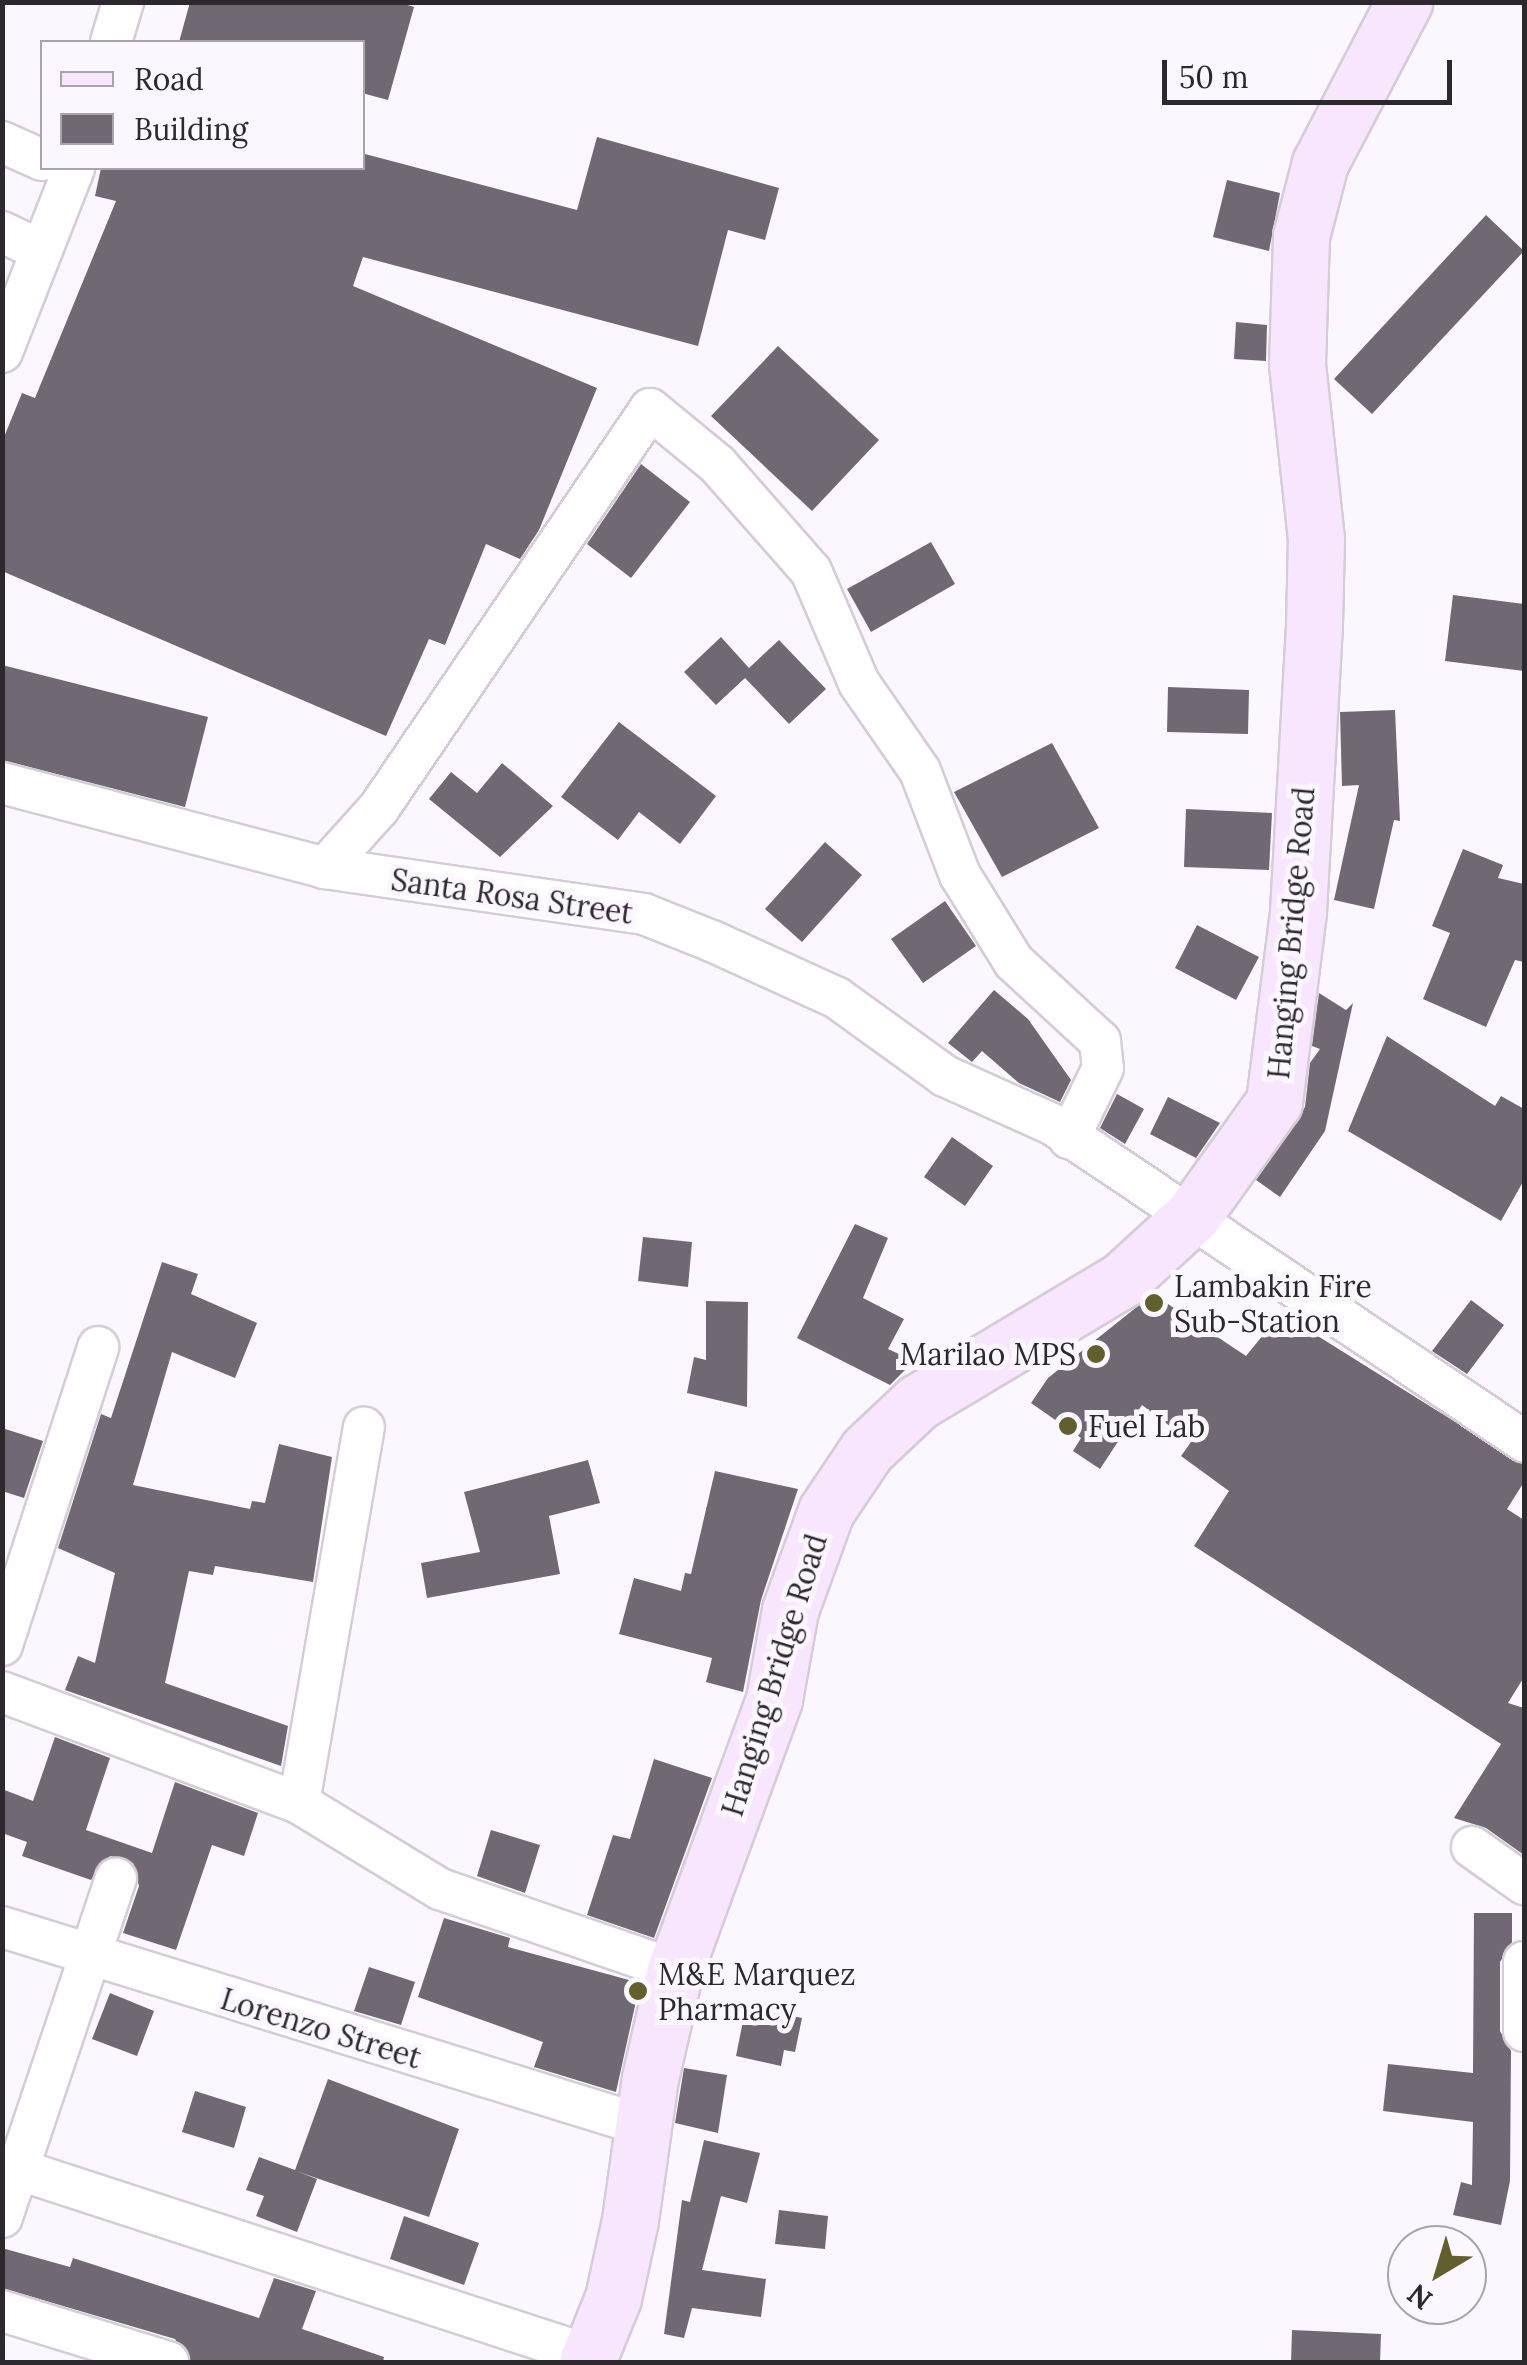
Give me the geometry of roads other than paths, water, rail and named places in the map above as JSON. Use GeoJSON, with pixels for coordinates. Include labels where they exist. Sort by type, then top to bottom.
{"type":"FeatureCollection","features":[{"type":"Feature","properties":{"kind":"street"},"geometry":{"type":"LineString","coordinates":[[112,40],[122,2]]}},
{"type":"Feature","properties":{"kind":"street","name":"Hanging Bridge Road"},"geometry":{"type":"LineString","coordinates":[[589,2359],[630,2220],[642,2125],[675,1970],[774,1699],[806,1551],[867,1450],[918,1402],[1122,1280],[1194,1214],[1274,1102],[1286,1043],[1316,539],[1297,364],[1300,236],[1320,163],[1404,2]]}},
{"type":"Feature","properties":{"kind":"street"},"geometry":{"type":"LineString","coordinates":[[2,142],[40,158]]}},
{"type":"Feature","properties":{"kind":"street"},"geometry":{"type":"LineString","coordinates":[[2,352],[42,250],[61,170]]}},
{"type":"Feature","properties":{"kind":"street"},"geometry":{"type":"LineString","coordinates":[[2,232],[42,250]]}},
{"type":"Feature","properties":{"kind":"street"},"geometry":{"type":"LineString","coordinates":[[325,868],[380,808],[650,409],[751,498],[811,571],[859,682],[920,771],[960,875],[1014,962],[1100,1041],[1104,1068],[1069,1138]]}},
{"type":"Feature","properties":{"kind":"street","name":"Santa Rosa Street"},"geometry":{"type":"LineString","coordinates":[[2,783],[325,868],[644,914],[838,998],[945,1076],[1012,1103],[1194,1214],[1524,1441]]}},
{"type":"Feature","properties":{"kind":"street"},"geometry":{"type":"LineString","coordinates":[[2,1645],[98,1347]]}},
{"type":"Feature","properties":{"kind":"street"},"geometry":{"type":"LineString","coordinates":[[298,1803],[364,1428]]}},
{"type":"Feature","properties":{"kind":"street"},"geometry":{"type":"LineString","coordinates":[[2,1692],[298,1803],[440,1889],[675,1970]]}},
{"type":"Feature","properties":{"kind":"street"},"geometry":{"type":"LineString","coordinates":[[1472,1846],[1524,1884]]}},
{"type":"Feature","properties":{"kind":"street"},"geometry":{"type":"LineString","coordinates":[[2,2217],[62,2052],[85,1957],[116,1879]]}},
{"type":"Feature","properties":{"kind":"street","name":"Lorenzo Street"},"geometry":{"type":"LineString","coordinates":[[2,1927],[85,1957],[642,2125]]}},
{"type":"Feature","properties":{"kind":"street"},"geometry":{"type":"LineString","coordinates":[[1524,1962],[1524,2031]]}},
{"type":"Feature","properties":{"kind":"street"},"geometry":{"type":"LineString","coordinates":[[20,2170],[589,2359]]}},
{"type":"Feature","properties":{"kind":"street"},"geometry":{"type":"LineString","coordinates":[[2,2311],[168,2362]]}},
{"type":"Feature","properties":{"kind":"place","name":"Lambakin Fire Sub-Station"},"geometry":{"type":"Point","coordinates":[1154,1303]}},
{"type":"Feature","properties":{"kind":"place","name":"Marilao MPS"},"geometry":{"type":"Point","coordinates":[1096,1354]}},
{"type":"Feature","properties":{"kind":"place","name":"Fuel Lab"},"geometry":{"type":"Point","coordinates":[1068,1426]}},
{"type":"Feature","properties":{"kind":"place","name":"M&E Marquez Pharmacy"},"geometry":{"type":"Point","coordinates":[638,1991]}}]}
